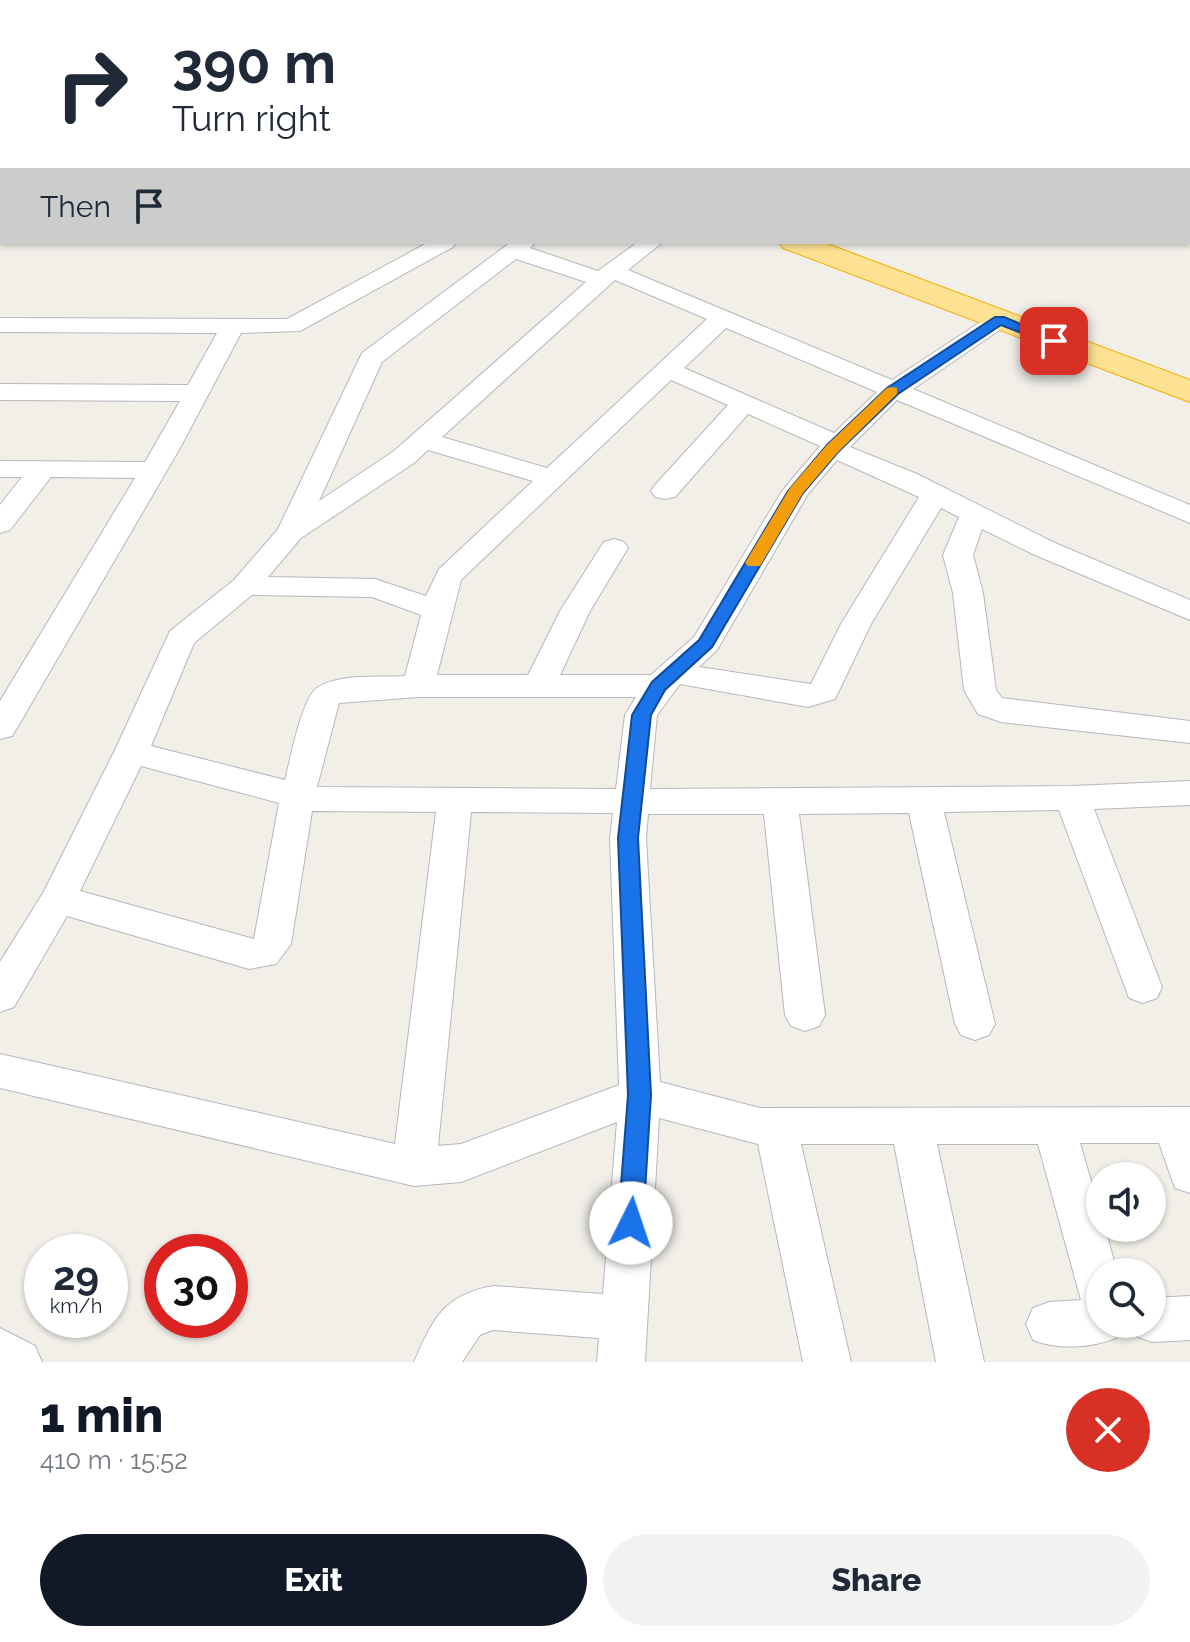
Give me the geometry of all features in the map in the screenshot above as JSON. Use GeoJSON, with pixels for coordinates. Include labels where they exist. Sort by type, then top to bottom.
{"type":"FeatureCollection","features":[{"type":"Feature","properties":{"kind":"highway"},"geometry":{"type":"LineString","coordinates":[[799,244],[1190,392]]}},
{"type":"Feature","properties":{"kind":"street"},"geometry":{"type":"LineString","coordinates":[[0,325],[292,326],[441,244]]}},
{"type":"Feature","properties":{"kind":"street"},"geometry":{"type":"LineString","coordinates":[[291,532],[404,457],[607,276],[649,244]]}},
{"type":"Feature","properties":{"kind":"street"},"geometry":{"type":"LineString","coordinates":[[0,996],[58,899],[131,752],[181,638],[245,586],[291,532],[371,358],[519,246],[722,318],[1190,515]]}},
{"type":"Feature","properties":{"kind":"street"},"geometry":{"type":"LineString","coordinates":[[418,686],[449,575],[722,318]]}},
{"type":"Feature","properties":{"kind":"street"},"geometry":{"type":"LineString","coordinates":[[438,1362],[465,1315],[493,1308],[622,1340],[640,1095],[628,838],[641,715],[667,680],[706,643],[796,491],[835,446],[892,391],[999,320]]}},
{"type":"Feature","properties":{"kind":"street"},"geometry":{"type":"LineString","coordinates":[[0,728],[154,470],[233,325]]}},
{"type":"Feature","properties":{"kind":"street"},"geometry":{"type":"LineString","coordinates":[[666,369],[835,446],[1045,549],[1190,611]]}},
{"type":"Feature","properties":{"kind":"street"},"geometry":{"type":"LineString","coordinates":[[0,392],[196,393]]}},
{"type":"Feature","properties":{"kind":"street"},"geometry":{"type":"LineString","coordinates":[[665,491],[744,403]]}},
{"type":"Feature","properties":{"kind":"street"},"geometry":{"type":"LineString","coordinates":[[423,440],[551,478]]}},
{"type":"Feature","properties":{"kind":"street"},"geometry":{"type":"LineString","coordinates":[[0,469],[154,470]]}},
{"type":"Feature","properties":{"kind":"street"},"geometry":{"type":"LineString","coordinates":[[0,524],[43,469]]}},
{"type":"Feature","properties":{"kind":"street"},"geometry":{"type":"LineString","coordinates":[[58,899],[249,954],[268,951],[272,944],[297,799],[323,700],[327,695],[342,690],[418,686],[539,686],[667,680],[819,695],[824,691],[856,624],[935,494]]}},
{"type":"Feature","properties":{"kind":"street"},"geometry":{"type":"LineString","coordinates":[[974,514],[958,555],[968,593],[980,690],[990,706],[1001,711],[1190,732]]}},
{"type":"Feature","properties":{"kind":"street"},"geometry":{"type":"LineString","coordinates":[[539,686],[575,611],[614,548]]}},
{"type":"Feature","properties":{"kind":"street"},"geometry":{"type":"LineString","coordinates":[[245,586],[375,588],[437,610]]}},
{"type":"Feature","properties":{"kind":"street"},"geometry":{"type":"LineString","coordinates":[[131,752],[297,799],[780,802],[1072,798],[1190,793]]}},
{"type":"Feature","properties":{"kind":"street"},"geometry":{"type":"LineString","coordinates":[[414,1167],[455,798]]}},
{"type":"Feature","properties":{"kind":"street"},"geometry":{"type":"LineString","coordinates":[[1072,798],[1143,987]]}},
{"type":"Feature","properties":{"kind":"street"},"geometry":{"type":"LineString","coordinates":[[924,800],[975,1024]]}},
{"type":"Feature","properties":{"kind":"street"},"geometry":{"type":"LineString","coordinates":[[780,802],[805,1015]]}},
{"type":"Feature","properties":{"kind":"street"},"geometry":{"type":"LineString","coordinates":[[0,1071],[414,1167],[461,1163],[640,1095],[742,1122],[776,1127],[1182,1125],[1190,1174]]}},
{"type":"Feature","properties":{"kind":"street"},"geometry":{"type":"LineString","coordinates":[[1054,1125],[1091,1258]]}},
{"type":"Feature","properties":{"kind":"street"},"geometry":{"type":"LineString","coordinates":[[912,1126],[960,1362]]}},
{"type":"Feature","properties":{"kind":"street"},"geometry":{"type":"LineString","coordinates":[[776,1127],[827,1362]]}},
{"type":"Feature","properties":{"kind":"street"},"geometry":{"type":"LineString","coordinates":[[1166,1319],[1190,1318]]}},
{"type":"Feature","properties":{"kind":"street"},"geometry":{"type":"LineString","coordinates":[[1049,1324],[1086,1323]]}},
{"type":"Feature","properties":{"kind":"street"},"geometry":{"type":"LineString","coordinates":[[0,1351],[18,1362]]}},
{"type":"Feature","properties":{"kind":"slow traffic"},"geometry":{"type":"LineString","coordinates":[[754,563],[796,491],[832,449],[892,391]]}},
{"type":"Feature","properties":{"kind":"route"},"geometry":{"type":"LineString","coordinates":[[631,1223],[640,1095],[628,838],[641,715],[659,686],[706,643],[796,491],[832,449],[892,391],[999,320],[1054,341]]}}]}
